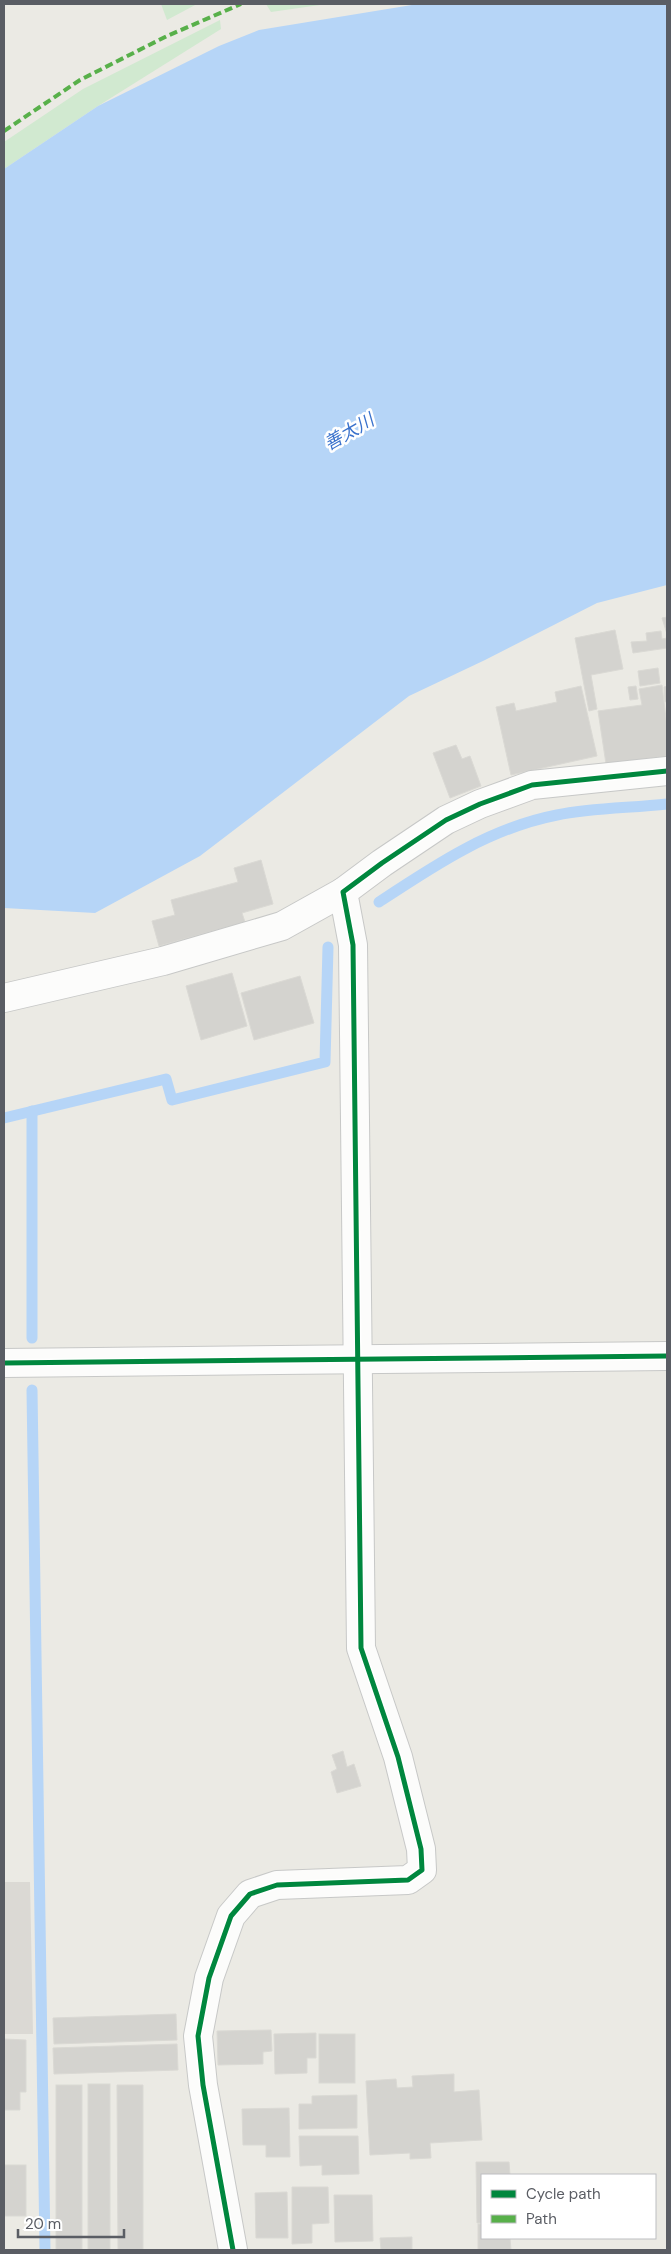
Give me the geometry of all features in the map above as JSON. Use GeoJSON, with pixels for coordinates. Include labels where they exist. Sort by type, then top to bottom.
{"type":"FeatureCollection","features":[{"type":"Feature","properties":{"kind":"street"},"geometry":{"type":"LineString","coordinates":[[4,998],[163,961],[282,926],[343,892],[446,820],[480,804],[532,785],[667,771]]}},
{"type":"Feature","properties":{"kind":"street"},"geometry":{"type":"LineString","coordinates":[[233,2250],[204,2085],[198,2036],[209,1978],[231,1916],[250,1894],[277,1885],[408,1880],[422,1870],[421,1849],[398,1757],[361,1648],[353,945],[343,892]]}},
{"type":"Feature","properties":{"kind":"street"},"geometry":{"type":"LineString","coordinates":[[4,1363],[667,1356]]}},
{"type":"Feature","properties":{"kind":"shaded area"},"geometry":{"type":"Polygon","coordinates":[[[4,1882],[30,1882],[33,2034],[4,2034],[4,1882]]]}},
{"type":"Feature","properties":{"kind":"green space"},"geometry":{"type":"Polygon","coordinates":[[[161,4],[197,4],[167,20],[161,4]]]}},
{"type":"Feature","properties":{"kind":"green space"},"geometry":{"type":"Polygon","coordinates":[[[266,4],[327,4],[271,12],[266,4]]]}},
{"type":"Feature","properties":{"kind":"green space"},"geometry":{"type":"Polygon","coordinates":[[[220,20],[221,29],[98,106],[4,169],[4,142],[83,89],[220,20]]]}},
{"type":"Feature","properties":{"kind":"water","name":"善太川"},"geometry":{"type":"Polygon","coordinates":[[[418,4],[667,4],[667,585],[597,603],[409,696],[200,856],[95,913],[4,908],[4,169],[98,106],[219,46],[259,30],[418,4]]]}},
{"type":"Feature","properties":{"kind":"building"},"geometry":{"type":"Polygon","coordinates":[[[667,617],[667,634],[662,618],[667,617]]]}},
{"type":"Feature","properties":{"kind":"building"},"geometry":{"type":"Polygon","coordinates":[[[615,630],[623,669],[591,675],[597,709],[589,711],[575,638],[615,630]]]}},
{"type":"Feature","properties":{"kind":"building"},"geometry":{"type":"Polygon","coordinates":[[[661,631],[662,639],[667,638],[667,648],[633,653],[631,642],[647,641],[646,633],[661,631]]]}},
{"type":"Feature","properties":{"kind":"building"},"geometry":{"type":"Polygon","coordinates":[[[658,668],[660,683],[640,686],[638,671],[658,668]]]}},
{"type":"Feature","properties":{"kind":"building"},"geometry":{"type":"Polygon","coordinates":[[[662,685],[667,727],[667,756],[606,764],[598,711],[642,705],[639,689],[662,685]]]}},
{"type":"Feature","properties":{"kind":"building"},"geometry":{"type":"Polygon","coordinates":[[[581,686],[597,756],[511,775],[496,707],[514,703],[516,711],[557,702],[555,692],[581,686]]]}},
{"type":"Feature","properties":{"kind":"building"},"geometry":{"type":"Polygon","coordinates":[[[636,686],[638,699],[630,700],[628,687],[636,686]]]}},
{"type":"Feature","properties":{"kind":"building"},"geometry":{"type":"Polygon","coordinates":[[[667,686],[667,701],[665,702],[664,687],[667,686]]]}},
{"type":"Feature","properties":{"kind":"building"},"geometry":{"type":"Polygon","coordinates":[[[456,745],[462,759],[470,756],[481,786],[450,798],[433,753],[456,745]]]}},
{"type":"Feature","properties":{"kind":"building"},"geometry":{"type":"Polygon","coordinates":[[[261,860],[273,904],[242,913],[245,922],[159,946],[152,921],[175,915],[171,900],[238,882],[234,868],[261,860]]]}},
{"type":"Feature","properties":{"kind":"building"},"geometry":{"type":"Polygon","coordinates":[[[232,973],[247,1026],[201,1040],[186,986],[232,973]]]}},
{"type":"Feature","properties":{"kind":"building"},"geometry":{"type":"Polygon","coordinates":[[[300,976],[314,1023],[254,1040],[241,993],[300,976]]]}},
{"type":"Feature","properties":{"kind":"building"},"geometry":{"type":"Polygon","coordinates":[[[343,1751],[347,1767],[354,1764],[361,1786],[337,1793],[331,1772],[337,1769],[332,1755],[343,1751]]]}},
{"type":"Feature","properties":{"kind":"building"},"geometry":{"type":"Polygon","coordinates":[[[176,2014],[177,2040],[54,2044],[53,2018],[176,2014]]]}},
{"type":"Feature","properties":{"kind":"building"},"geometry":{"type":"Polygon","coordinates":[[[271,2030],[272,2051],[263,2052],[263,2064],[218,2065],[217,2031],[271,2030]]]}},
{"type":"Feature","properties":{"kind":"building"},"geometry":{"type":"Polygon","coordinates":[[[316,2033],[316,2058],[307,2058],[307,2073],[275,2074],[274,2034],[316,2033]]]}},
{"type":"Feature","properties":{"kind":"building"},"geometry":{"type":"Polygon","coordinates":[[[319,2034],[355,2034],[355,2083],[319,2083],[319,2034]]]}},
{"type":"Feature","properties":{"kind":"building"},"geometry":{"type":"Polygon","coordinates":[[[4,2039],[26,2040],[26,2092],[20,2092],[20,2110],[4,2110],[4,2039]]]}},
{"type":"Feature","properties":{"kind":"building"},"geometry":{"type":"Polygon","coordinates":[[[177,2044],[178,2070],[54,2074],[53,2048],[177,2044]]]}},
{"type":"Feature","properties":{"kind":"building"},"geometry":{"type":"Polygon","coordinates":[[[454,2074],[454,2092],[479,2090],[482,2140],[430,2143],[431,2158],[410,2159],[410,2153],[370,2155],[366,2081],[396,2079],[397,2088],[413,2087],[412,2076],[454,2074]]]}},
{"type":"Feature","properties":{"kind":"building"},"geometry":{"type":"Polygon","coordinates":[[[88,2084],[110,2084],[110,2250],[88,2250],[88,2084]]]}},
{"type":"Feature","properties":{"kind":"building"},"geometry":{"type":"Polygon","coordinates":[[[56,2085],[82,2085],[82,2250],[56,2250],[56,2085]]]}},
{"type":"Feature","properties":{"kind":"building"},"geometry":{"type":"Polygon","coordinates":[[[117,2085],[143,2085],[143,2250],[118,2250],[117,2085]]]}},
{"type":"Feature","properties":{"kind":"building"},"geometry":{"type":"Polygon","coordinates":[[[357,2095],[357,2128],[299,2129],[299,2104],[312,2104],[312,2096],[357,2095]]]}},
{"type":"Feature","properties":{"kind":"building"},"geometry":{"type":"Polygon","coordinates":[[[289,2108],[290,2157],[266,2157],[266,2145],[243,2145],[242,2109],[289,2108]]]}},
{"type":"Feature","properties":{"kind":"building"},"geometry":{"type":"Polygon","coordinates":[[[299,2136],[358,2136],[359,2174],[322,2175],[322,2165],[300,2166],[299,2136]]]}},
{"type":"Feature","properties":{"kind":"building"},"geometry":{"type":"Polygon","coordinates":[[[476,2162],[509,2162],[510,2174],[481,2174],[481,2223],[477,2223],[476,2162]]]}},
{"type":"Feature","properties":{"kind":"building"},"geometry":{"type":"Polygon","coordinates":[[[4,2165],[26,2165],[26,2216],[4,2216],[4,2165]]]}},
{"type":"Feature","properties":{"kind":"building"},"geometry":{"type":"Polygon","coordinates":[[[292,2187],[328,2187],[329,2223],[312,2224],[312,2243],[292,2244],[292,2187]]]}},
{"type":"Feature","properties":{"kind":"building"},"geometry":{"type":"Polygon","coordinates":[[[287,2192],[288,2238],[256,2238],[255,2193],[287,2192]]]}},
{"type":"Feature","properties":{"kind":"building"},"geometry":{"type":"Polygon","coordinates":[[[334,2195],[372,2195],[373,2241],[335,2242],[334,2195]]]}},
{"type":"Feature","properties":{"kind":"building"},"geometry":{"type":"Polygon","coordinates":[[[478,2224],[481,2224],[481,2239],[510,2239],[511,2250],[478,2250],[478,2224]]]}},
{"type":"Feature","properties":{"kind":"building"},"geometry":{"type":"Polygon","coordinates":[[[412,2237],[412,2250],[381,2250],[380,2238],[412,2237]]]}},
{"type":"Feature","properties":{"kind":"waterway"},"geometry":{"type":"LineString","coordinates":[[379,902],[464,849],[486,838],[532,821],[598,809],[667,804]]}},
{"type":"Feature","properties":{"kind":"waterway"},"geometry":{"type":"LineString","coordinates":[[4,1118],[166,1079],[172,1100],[325,1062],[328,947]]}},
{"type":"Feature","properties":{"kind":"waterway"},"geometry":{"type":"LineString","coordinates":[[32,1111],[32,1338]]}},
{"type":"Feature","properties":{"kind":"waterway"},"geometry":{"type":"LineString","coordinates":[[32,1390],[45,2250]]}},
{"type":"Feature","properties":{"kind":"marked path"},"geometry":{"type":"LineString","coordinates":[[4,131],[80,80],[167,36],[241,4]]}},
{"type":"Feature","properties":{"kind":"cycle path"},"geometry":{"type":"LineString","coordinates":[[233,2250],[203,2085],[198,2036],[209,1978],[231,1916],[250,1894],[277,1885],[408,1880],[422,1870],[421,1849],[398,1757],[361,1648],[353,945],[343,892],[446,820],[480,804],[532,785],[667,771]]}},
{"type":"Feature","properties":{"kind":"cycle path"},"geometry":{"type":"LineString","coordinates":[[4,1363],[667,1356]]}}]}
